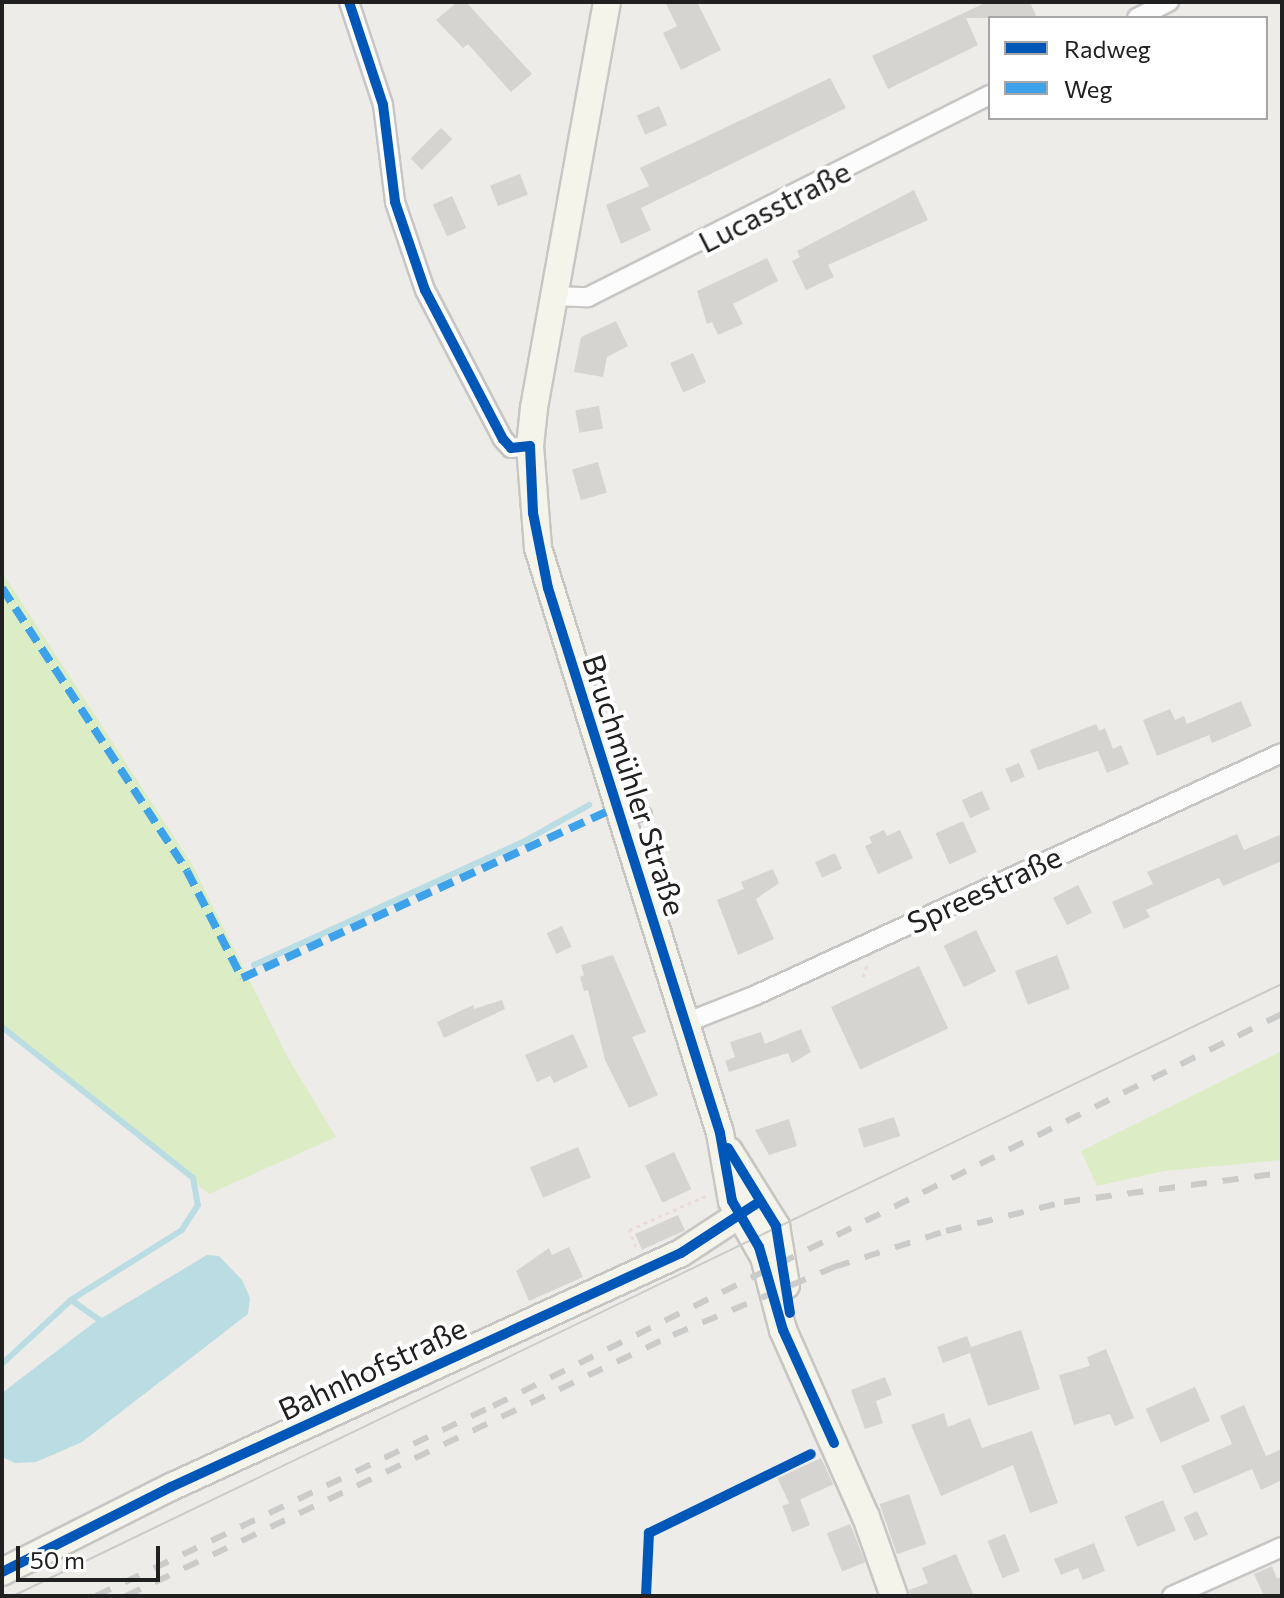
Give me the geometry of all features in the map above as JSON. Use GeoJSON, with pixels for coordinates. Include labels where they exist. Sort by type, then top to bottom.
{"type":"FeatureCollection","features":[{"type":"Feature","properties":{"kind":"street"},"geometry":{"type":"LineString","coordinates":[[349,2],[383,105],[395,202],[425,290],[503,439],[511,448],[530,446]]}},
{"type":"Feature","properties":{"kind":"street","name":"Bruchmühler Straße"},"geometry":{"type":"LineString","coordinates":[[607,2],[551,296],[530,446],[544,552],[634,817],[685,1023],[720,1133],[750,1208],[780,1242],[798,1360],[894,1596]]}},
{"type":"Feature","properties":{"kind":"street"},"geometry":{"type":"LineString","coordinates":[[1141,16],[1169,2]]}},
{"type":"Feature","properties":{"kind":"street","name":"Lucasstraße"},"geometry":{"type":"LineString","coordinates":[[551,296],[588,297],[988,96]]}},
{"type":"Feature","properties":{"kind":"street","name":"Spreestraße"},"geometry":{"type":"LineString","coordinates":[[685,1023],[756,995],[1282,753]]}},
{"type":"Feature","properties":{"kind":"street","name":"Bahnhofstraße"},"geometry":{"type":"LineString","coordinates":[[2,1572],[158,1493],[681,1253],[750,1208]]}},
{"type":"Feature","properties":{"kind":"street"},"geometry":{"type":"LineString","coordinates":[[1172,1596],[1282,1547]]}},
{"type":"Feature","properties":{"kind":"path"},"geometry":{"type":"LineString","coordinates":[[638,1250],[629,1230],[715,1192]]}},
{"type":"Feature","properties":{"kind":"green space"},"geometry":{"type":"Polygon","coordinates":[[[2,572],[193,866],[288,1058],[336,1137],[209,1194],[2,1027],[2,572]]]}},
{"type":"Feature","properties":{"kind":"green space"},"geometry":{"type":"Polygon","coordinates":[[[1282,1051],[1282,1160],[1164,1171],[1097,1186],[1081,1151],[1282,1051]]]}},
{"type":"Feature","properties":{"kind":"water"},"geometry":{"type":"Polygon","coordinates":[[[207,1255],[219,1256],[242,1280],[250,1298],[248,1314],[82,1442],[36,1462],[15,1463],[2,1457],[2,1393],[92,1324],[207,1255]]]}},
{"type":"Feature","properties":{"kind":"building"},"geometry":{"type":"Polygon","coordinates":[[[457,2],[466,2],[532,74],[511,92],[468,44],[463,48],[436,20],[457,2]]]}},
{"type":"Feature","properties":{"kind":"building"},"geometry":{"type":"Polygon","coordinates":[[[665,2],[697,2],[721,50],[681,70],[663,33],[677,26],[665,2]]]}},
{"type":"Feature","properties":{"kind":"building"},"geometry":{"type":"Polygon","coordinates":[[[987,2],[1030,2],[1036,16],[966,18],[978,45],[888,89],[872,56],[987,2]]]}},
{"type":"Feature","properties":{"kind":"building"},"geometry":{"type":"Polygon","coordinates":[[[830,78],[846,108],[641,208],[651,230],[621,244],[606,205],[649,186],[640,168],[830,78]]]}},
{"type":"Feature","properties":{"kind":"building"},"geometry":{"type":"Polygon","coordinates":[[[659,106],[667,125],[645,135],[637,115],[659,106]]]}},
{"type":"Feature","properties":{"kind":"building"},"geometry":{"type":"Polygon","coordinates":[[[441,128],[452,139],[422,170],[411,158],[441,128]]]}},
{"type":"Feature","properties":{"kind":"building"},"geometry":{"type":"Polygon","coordinates":[[[520,174],[528,195],[498,206],[490,185],[520,174]]]}},
{"type":"Feature","properties":{"kind":"building"},"geometry":{"type":"Polygon","coordinates":[[[914,190],[928,220],[828,265],[834,277],[806,290],[792,261],[800,257],[797,251],[914,190]]]}},
{"type":"Feature","properties":{"kind":"building"},"geometry":{"type":"Polygon","coordinates":[[[452,196],[466,228],[447,237],[433,205],[452,196]]]}},
{"type":"Feature","properties":{"kind":"building"},"geometry":{"type":"Polygon","coordinates":[[[767,258],[778,281],[733,304],[743,324],[718,335],[712,322],[707,324],[697,291],[767,258]]]}},
{"type":"Feature","properties":{"kind":"building"},"geometry":{"type":"Polygon","coordinates":[[[616,321],[628,346],[607,357],[603,377],[574,372],[581,337],[616,321]]]}},
{"type":"Feature","properties":{"kind":"building"},"geometry":{"type":"Polygon","coordinates":[[[693,353],[706,382],[683,392],[670,363],[693,353]]]}},
{"type":"Feature","properties":{"kind":"building"},"geometry":{"type":"Polygon","coordinates":[[[599,406],[603,429],[579,433],[575,410],[599,406]]]}},
{"type":"Feature","properties":{"kind":"building"},"geometry":{"type":"Polygon","coordinates":[[[598,462],[607,493],[581,500],[572,469],[598,462]]]}},
{"type":"Feature","properties":{"kind":"building"},"geometry":{"type":"Polygon","coordinates":[[[1241,701],[1252,726],[1212,743],[1209,735],[1157,756],[1143,720],[1170,709],[1175,720],[1184,716],[1187,724],[1241,701]]]}},
{"type":"Feature","properties":{"kind":"building"},"geometry":{"type":"Polygon","coordinates":[[[1096,724],[1099,731],[1105,728],[1113,749],[1121,745],[1129,764],[1107,773],[1098,751],[1038,770],[1030,750],[1096,724]]]}},
{"type":"Feature","properties":{"kind":"building"},"geometry":{"type":"Polygon","coordinates":[[[1019,763],[1025,777],[1011,783],[1005,769],[1019,763]]]}},
{"type":"Feature","properties":{"kind":"building"},"geometry":{"type":"Polygon","coordinates":[[[982,791],[990,809],[970,818],[962,800],[982,791]]]}},
{"type":"Feature","properties":{"kind":"building"},"geometry":{"type":"Polygon","coordinates":[[[963,821],[977,852],[949,864],[936,833],[963,821]]]}},
{"type":"Feature","properties":{"kind":"building"},"geometry":{"type":"Polygon","coordinates":[[[884,830],[887,836],[900,830],[913,858],[878,874],[865,846],[872,843],[869,837],[884,830]]]}},
{"type":"Feature","properties":{"kind":"building"},"geometry":{"type":"Polygon","coordinates":[[[1237,834],[1244,850],[1282,834],[1282,861],[1223,886],[1219,878],[1146,910],[1150,917],[1124,929],[1112,902],[1153,884],[1147,872],[1237,834]]]}},
{"type":"Feature","properties":{"kind":"building"},"geometry":{"type":"Polygon","coordinates":[[[835,853],[842,868],[822,878],[815,862],[835,853]]]}},
{"type":"Feature","properties":{"kind":"building"},"geometry":{"type":"Polygon","coordinates":[[[773,869],[779,883],[756,899],[774,939],[738,955],[717,900],[744,889],[741,882],[773,869]]]}},
{"type":"Feature","properties":{"kind":"building"},"geometry":{"type":"Polygon","coordinates":[[[1078,885],[1092,913],[1067,925],[1053,898],[1078,885]]]}},
{"type":"Feature","properties":{"kind":"building"},"geometry":{"type":"Polygon","coordinates":[[[562,926],[572,947],[556,954],[547,933],[562,926]]]}},
{"type":"Feature","properties":{"kind":"building"},"geometry":{"type":"Polygon","coordinates":[[[976,930],[996,971],[964,987],[944,946],[976,930]]]}},
{"type":"Feature","properties":{"kind":"building"},"geometry":{"type":"Polygon","coordinates":[[[613,955],[646,1032],[632,1037],[658,1095],[629,1108],[605,1060],[588,990],[584,991],[580,977],[584,975],[581,965],[613,955]]]}},
{"type":"Feature","properties":{"kind":"building"},"geometry":{"type":"Polygon","coordinates":[[[1057,955],[1070,989],[1028,1005],[1015,971],[1057,955]]]}},
{"type":"Feature","properties":{"kind":"building"},"geometry":{"type":"Polygon","coordinates":[[[919,966],[948,1029],[860,1070],[831,1007],[919,966]]]}},
{"type":"Feature","properties":{"kind":"building"},"geometry":{"type":"Polygon","coordinates":[[[502,1000],[505,1009],[444,1038],[437,1022],[473,1005],[474,1009],[502,1000]]]}},
{"type":"Feature","properties":{"kind":"building"},"geometry":{"type":"Polygon","coordinates":[[[801,1029],[811,1052],[792,1063],[788,1053],[729,1072],[725,1061],[735,1057],[730,1042],[761,1032],[765,1044],[801,1029]]]}},
{"type":"Feature","properties":{"kind":"building"},"geometry":{"type":"Polygon","coordinates":[[[573,1034],[588,1067],[554,1083],[550,1076],[537,1082],[525,1055],[573,1034]]]}},
{"type":"Feature","properties":{"kind":"building"},"geometry":{"type":"Polygon","coordinates":[[[894,1117],[900,1136],[864,1148],[858,1129],[894,1117]]]}},
{"type":"Feature","properties":{"kind":"building"},"geometry":{"type":"Polygon","coordinates":[[[789,1119],[797,1146],[769,1155],[755,1130],[789,1119]]]}},
{"type":"Feature","properties":{"kind":"building"},"geometry":{"type":"Polygon","coordinates":[[[578,1147],[591,1177],[543,1198],[530,1167],[578,1147]]]}},
{"type":"Feature","properties":{"kind":"building"},"geometry":{"type":"Polygon","coordinates":[[[674,1152],[691,1189],[662,1203],[645,1166],[674,1152]]]}},
{"type":"Feature","properties":{"kind":"building"},"geometry":{"type":"Polygon","coordinates":[[[678,1215],[685,1231],[642,1250],[635,1234],[678,1215]]]}},
{"type":"Feature","properties":{"kind":"building"},"geometry":{"type":"Polygon","coordinates":[[[569,1247],[583,1277],[529,1301],[516,1271],[549,1248],[552,1255],[569,1247]]]}},
{"type":"Feature","properties":{"kind":"building"},"geometry":{"type":"Polygon","coordinates":[[[1021,1330],[1040,1389],[988,1406],[970,1353],[943,1363],[937,1347],[967,1336],[971,1347],[1021,1330]]]}},
{"type":"Feature","properties":{"kind":"building"},"geometry":{"type":"Polygon","coordinates":[[[1106,1349],[1134,1418],[1115,1426],[1110,1414],[1074,1425],[1059,1375],[1090,1366],[1087,1357],[1106,1349]]]}},
{"type":"Feature","properties":{"kind":"building"},"geometry":{"type":"Polygon","coordinates":[[[885,1377],[892,1395],[876,1401],[883,1423],[865,1429],[851,1390],[885,1377]]]}},
{"type":"Feature","properties":{"kind":"building"},"geometry":{"type":"Polygon","coordinates":[[[1195,1387],[1210,1421],[1161,1443],[1146,1409],[1195,1387]]]}},
{"type":"Feature","properties":{"kind":"building"},"geometry":{"type":"Polygon","coordinates":[[[1244,1405],[1266,1456],[1282,1449],[1282,1480],[1261,1490],[1252,1469],[1194,1494],[1181,1466],[1232,1444],[1220,1416],[1244,1405]]]}},
{"type":"Feature","properties":{"kind":"building"},"geometry":{"type":"Polygon","coordinates":[[[944,1413],[948,1427],[970,1418],[982,1448],[1032,1431],[1058,1503],[1030,1513],[1013,1465],[941,1496],[911,1425],[944,1413]]]}},
{"type":"Feature","properties":{"kind":"building"},"geometry":{"type":"Polygon","coordinates":[[[821,1458],[833,1484],[790,1505],[777,1478],[821,1458]]]}},
{"type":"Feature","properties":{"kind":"building"},"geometry":{"type":"Polygon","coordinates":[[[909,1494],[926,1544],[897,1554],[880,1504],[909,1494]]]}},
{"type":"Feature","properties":{"kind":"building"},"geometry":{"type":"Polygon","coordinates":[[[800,1499],[810,1525],[792,1532],[782,1506],[800,1499]]]}},
{"type":"Feature","properties":{"kind":"building"},"geometry":{"type":"Polygon","coordinates":[[[1163,1500],[1176,1530],[1137,1547],[1124,1516],[1163,1500]]]}},
{"type":"Feature","properties":{"kind":"building"},"geometry":{"type":"Polygon","coordinates":[[[1197,1511],[1208,1535],[1194,1541],[1183,1517],[1197,1511]]]}},
{"type":"Feature","properties":{"kind":"building"},"geometry":{"type":"Polygon","coordinates":[[[850,1524],[865,1562],[842,1571],[827,1533],[850,1524]]]}},
{"type":"Feature","properties":{"kind":"building"},"geometry":{"type":"Polygon","coordinates":[[[1005,1534],[1020,1571],[1002,1578],[987,1541],[1005,1534]]]}},
{"type":"Feature","properties":{"kind":"building"},"geometry":{"type":"Polygon","coordinates":[[[1094,1543],[1105,1571],[1083,1580],[1078,1568],[1061,1575],[1054,1559],[1094,1543]]]}},
{"type":"Feature","properties":{"kind":"building"},"geometry":{"type":"Polygon","coordinates":[[[956,1554],[974,1596],[910,1596],[909,1590],[928,1583],[922,1568],[956,1554]]]}},
{"type":"Feature","properties":{"kind":"building"},"geometry":{"type":"Polygon","coordinates":[[[1272,1566],[1277,1579],[1282,1577],[1282,1596],[1264,1596],[1254,1574],[1272,1566]]]}},
{"type":"Feature","properties":{"kind":"waterway"},"geometry":{"type":"LineString","coordinates":[[254,965],[523,842],[589,805]]}},
{"type":"Feature","properties":{"kind":"waterway"},"geometry":{"type":"LineString","coordinates":[[2,1027],[193,1178],[198,1205],[182,1230],[71,1300],[2,1364]]}},
{"type":"Feature","properties":{"kind":"waterway"},"geometry":{"type":"LineString","coordinates":[[71,1300],[101,1321]]}},
{"type":"Feature","properties":{"kind":"tram line"},"geometry":{"type":"LineString","coordinates":[[13,1596],[1282,984]]}},
{"type":"Feature","properties":{"kind":"railway"},"geometry":{"type":"LineString","coordinates":[[96,1596],[493,1406],[1282,1014]]}},
{"type":"Feature","properties":{"kind":"railway"},"geometry":{"type":"LineString","coordinates":[[126,1596],[673,1335],[834,1267],[946,1231],[1064,1202],[1282,1173]]}},
{"type":"Feature","properties":{"kind":"marked path"},"geometry":{"type":"LineString","coordinates":[[2,588],[187,871],[242,978],[618,807]]}},
{"type":"Feature","properties":{"kind":"cycle path"},"geometry":{"type":"LineString","coordinates":[[349,2],[383,105],[395,202],[425,290],[503,439],[511,448],[530,446],[533,513],[548,588],[720,1133],[732,1201],[759,1247],[783,1330],[834,1443]]}},
{"type":"Feature","properties":{"kind":"cycle path"},"geometry":{"type":"LineString","coordinates":[[728,1148],[776,1226],[790,1313]]}},
{"type":"Feature","properties":{"kind":"cycle path"},"geometry":{"type":"LineString","coordinates":[[2,1572],[171,1487],[681,1253],[759,1202]]}},
{"type":"Feature","properties":{"kind":"cycle path"},"geometry":{"type":"LineString","coordinates":[[646,1596],[649,1533],[811,1454]]}}]}
